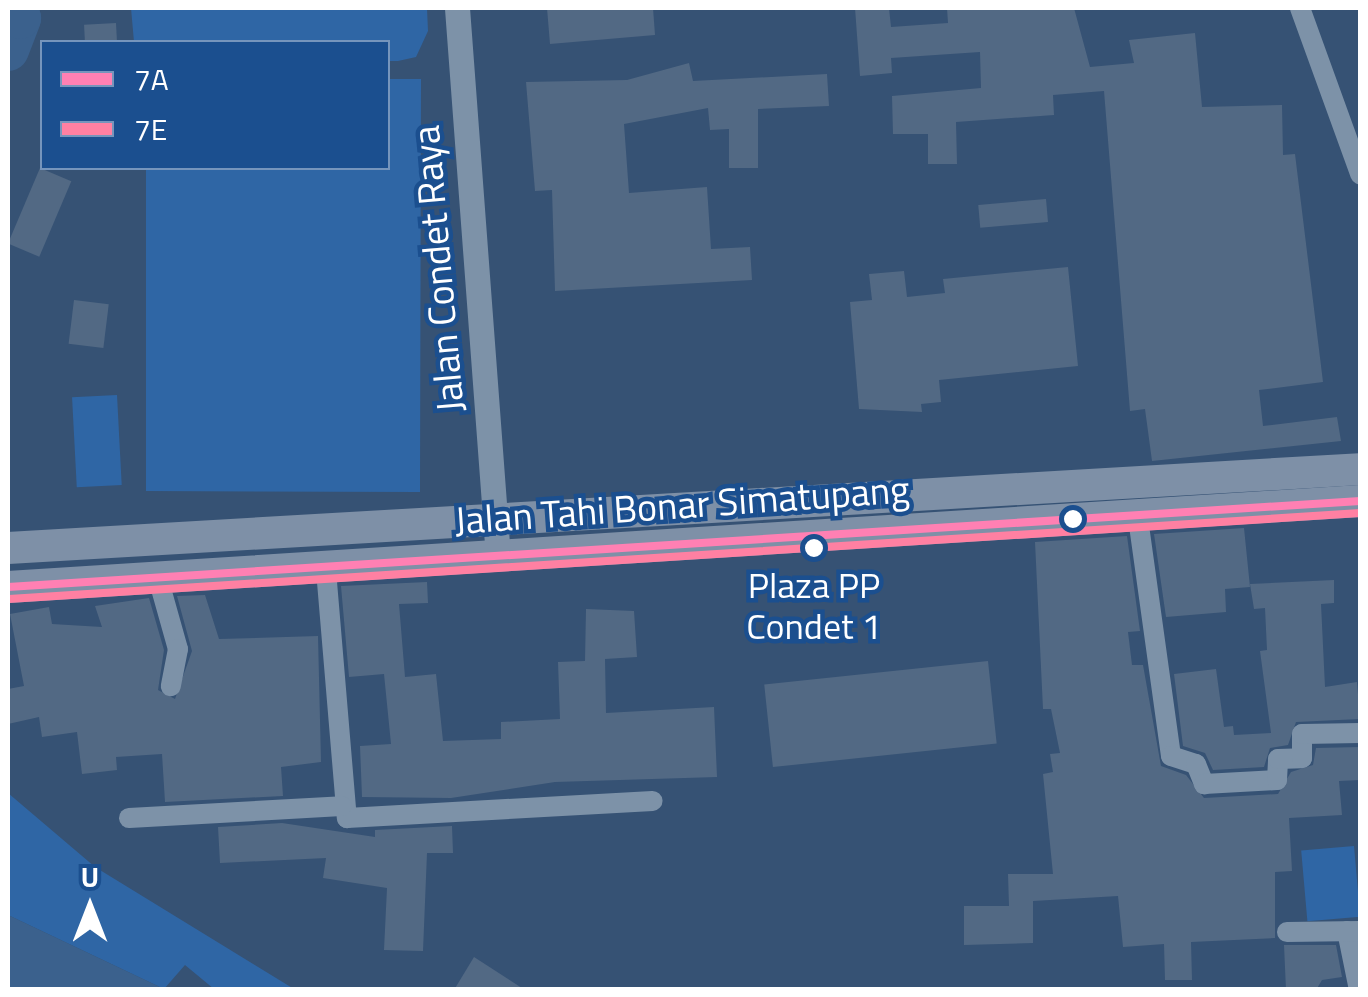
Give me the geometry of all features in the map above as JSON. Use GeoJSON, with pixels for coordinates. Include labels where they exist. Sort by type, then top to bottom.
{"type":"FeatureCollection","features":[{"type":"Feature","properties":{"kind":"highway","name":"Jalan Tahi Bonar Simatupang"},"geometry":{"type":"LineString","coordinates":[[13,594],[158,578],[327,575],[498,558],[860,536],[981,510],[1360,469]]}},
{"type":"Feature","properties":{"kind":"highway","name":"Jalan Tahi Bonar Simatupang"},"geometry":{"type":"LineString","coordinates":[[8,548],[858,503],[981,510],[1137,511],[1360,501]]}},
{"type":"Feature","properties":{"kind":"highway"},"geometry":{"type":"LineString","coordinates":[[858,503],[860,536]]}},
{"type":"Feature","properties":{"kind":"highway"},"geometry":{"type":"LineString","coordinates":[[324,534],[327,575]]}},
{"type":"Feature","properties":{"kind":"street","name":"Jalan Condet Raya"},"geometry":{"type":"LineString","coordinates":[[456,8],[498,558]]}},
{"type":"Feature","properties":{"kind":"street"},"geometry":{"type":"LineString","coordinates":[[1300,8],[1352,120],[1360,174]]}},
{"type":"Feature","properties":{"kind":"street"},"geometry":{"type":"LineString","coordinates":[[1137,511],[1172,756],[1196,764],[1204,784],[1278,780],[1278,759],[1302,758],[1302,734],[1360,733]]}},
{"type":"Feature","properties":{"kind":"street"},"geometry":{"type":"LineString","coordinates":[[327,575],[342,806],[350,819],[653,801]]}},
{"type":"Feature","properties":{"kind":"street"},"geometry":{"type":"LineString","coordinates":[[158,578],[178,649],[171,686]]}},
{"type":"Feature","properties":{"kind":"street"},"geometry":{"type":"LineString","coordinates":[[129,818],[342,806]]}},
{"type":"Feature","properties":{"kind":"street"},"geometry":{"type":"LineString","coordinates":[[1287,932],[1354,931],[1359,990]]}},
{"type":"Feature","properties":{"kind":"shaded area"},"geometry":{"type":"Polygon","coordinates":[[[131,8],[427,8],[428,31],[416,57],[398,61],[390,61],[390,40],[134,40],[131,8]]]}},
{"type":"Feature","properties":{"kind":"shaded area"},"geometry":{"type":"Polygon","coordinates":[[[390,79],[421,79],[420,492],[146,491],[146,170],[390,170],[390,79]]]}},
{"type":"Feature","properties":{"kind":"shaded area"},"geometry":{"type":"Polygon","coordinates":[[[117,395],[122,485],[77,487],[72,397],[117,395]]]}},
{"type":"Feature","properties":{"kind":"shaded area"},"geometry":{"type":"Polygon","coordinates":[[[8,793],[95,867],[294,989],[214,989],[185,965],[164,989],[8,915],[8,793]]]}},
{"type":"Feature","properties":{"kind":"shaded area"},"geometry":{"type":"Polygon","coordinates":[[[1354,846],[1360,917],[1307,921],[1301,851],[1354,846]]]}},
{"type":"Feature","properties":{"kind":"shaded area"},"geometry":{"type":"Polygon","coordinates":[[[8,915],[164,989],[8,989],[8,915]]]}},
{"type":"Feature","properties":{"kind":"building"},"geometry":{"type":"Polygon","coordinates":[[[547,8],[653,8],[655,35],[550,44],[547,8]]]}},
{"type":"Feature","properties":{"kind":"building"},"geometry":{"type":"Polygon","coordinates":[[[855,8],[889,8],[891,27],[948,23],[947,8],[1074,8],[1090,67],[1134,63],[1129,40],[1195,33],[1202,107],[1282,105],[1283,155],[1295,154],[1323,382],[1259,390],[1263,426],[1337,417],[1341,441],[1152,461],[1145,409],[1130,411],[1104,91],[1053,95],[1054,115],[956,122],[957,164],[928,164],[928,134],[893,134],[892,96],[981,88],[980,52],[891,58],[892,73],[860,76],[855,8]]]}},
{"type":"Feature","properties":{"kind":"building"},"geometry":{"type":"Polygon","coordinates":[[[116,23],[117,40],[85,40],[84,25],[116,23]]]}},
{"type":"Feature","properties":{"kind":"building"},"geometry":{"type":"Polygon","coordinates":[[[689,63],[693,81],[827,74],[829,106],[758,109],[758,168],[729,168],[729,129],[710,130],[708,108],[624,124],[629,193],[707,187],[711,249],[750,247],[752,280],[555,291],[552,190],[535,191],[526,82],[627,80],[689,63]]]}},
{"type":"Feature","properties":{"kind":"building"},"geometry":{"type":"Polygon","coordinates":[[[40,168],[71,181],[39,257],[8,243],[40,168]]]}},
{"type":"Feature","properties":{"kind":"building"},"geometry":{"type":"Polygon","coordinates":[[[1046,199],[1048,222],[980,228],[978,205],[1046,199]]]}},
{"type":"Feature","properties":{"kind":"building"},"geometry":{"type":"Polygon","coordinates":[[[1068,267],[1078,366],[939,380],[941,402],[921,404],[922,412],[859,409],[850,302],[872,300],[869,274],[904,271],[907,297],[945,293],[943,279],[1068,267]]]}},
{"type":"Feature","properties":{"kind":"building"},"geometry":{"type":"Polygon","coordinates":[[[74,300],[109,304],[103,348],[69,344],[74,300]]]}},
{"type":"Feature","properties":{"kind":"building"},"geometry":{"type":"Polygon","coordinates":[[[1244,528],[1250,587],[1225,589],[1226,612],[1166,617],[1154,534],[1244,528]]]}},
{"type":"Feature","properties":{"kind":"building"},"geometry":{"type":"Polygon","coordinates":[[[1127,536],[1140,631],[1128,632],[1132,665],[1143,665],[1161,766],[1186,775],[1204,798],[1278,794],[1291,772],[1313,765],[1316,748],[1360,747],[1360,780],[1339,781],[1342,815],[1289,818],[1292,871],[1275,872],[1275,938],[1191,942],[1192,980],[1165,980],[1164,944],[1123,947],[1118,896],[1033,901],[1033,943],[964,945],[964,906],[1009,906],[1008,874],[1053,874],[1043,774],[1053,772],[1050,754],[1060,753],[1051,709],[1043,709],[1035,542],[1127,536]]]}},
{"type":"Feature","properties":{"kind":"building"},"geometry":{"type":"Polygon","coordinates":[[[1334,580],[1334,603],[1321,604],[1325,687],[1357,682],[1360,719],[1296,722],[1288,745],[1270,748],[1264,767],[1213,770],[1205,753],[1183,746],[1174,674],[1216,669],[1224,727],[1233,726],[1234,735],[1271,733],[1260,651],[1267,650],[1265,608],[1254,609],[1250,584],[1334,580]]]}},
{"type":"Feature","properties":{"kind":"building"},"geometry":{"type":"Polygon","coordinates":[[[427,582],[428,603],[399,604],[405,677],[436,674],[443,741],[501,739],[501,722],[560,719],[558,662],[585,661],[586,609],[634,611],[637,657],[605,659],[606,713],[714,707],[717,777],[555,782],[451,798],[362,797],[360,746],[391,744],[384,674],[349,677],[341,586],[427,582]]]}},
{"type":"Feature","properties":{"kind":"building"},"geometry":{"type":"Polygon","coordinates":[[[205,595],[219,639],[318,636],[321,762],[281,767],[283,796],[165,802],[162,754],[116,757],[117,770],[82,774],[77,732],[42,737],[39,717],[8,724],[8,689],[24,686],[10,614],[49,607],[52,624],[102,627],[95,606],[149,598],[164,650],[158,690],[175,699],[192,651],[177,596],[205,595]]]}},
{"type":"Feature","properties":{"kind":"building"},"geometry":{"type":"Polygon","coordinates":[[[988,661],[997,744],[773,767],[764,685],[988,661]]]}},
{"type":"Feature","properties":{"kind":"building"},"geometry":{"type":"Polygon","coordinates":[[[282,823],[375,837],[375,830],[452,826],[453,853],[427,853],[423,951],[384,950],[387,888],[323,878],[326,858],[220,863],[218,827],[282,823]]]}},
{"type":"Feature","properties":{"kind":"building"},"geometry":{"type":"Polygon","coordinates":[[[1284,945],[1336,945],[1342,977],[1322,980],[1316,990],[1286,990],[1284,945]]]}},
{"type":"Feature","properties":{"kind":"building"},"geometry":{"type":"Polygon","coordinates":[[[474,957],[525,990],[454,990],[474,957]]]}},
{"type":"Feature","properties":{"kind":"waterway"},"geometry":{"type":"LineString","coordinates":[[8,50],[20,18],[15,8]]}},
{"type":"Feature","properties":{"kind":"transit line","name":"7A"},"geometry":{"type":"LineString","coordinates":[[8,587],[1360,501]]}},
{"type":"Feature","properties":{"kind":"transit line","name":"7E"},"geometry":{"type":"LineString","coordinates":[[9,599],[1360,513]]}},
{"type":"Feature","properties":{"kind":"place","name":"Plaza PP Condet 1"},"geometry":{"type":"Point","coordinates":[814,548]}}]}
